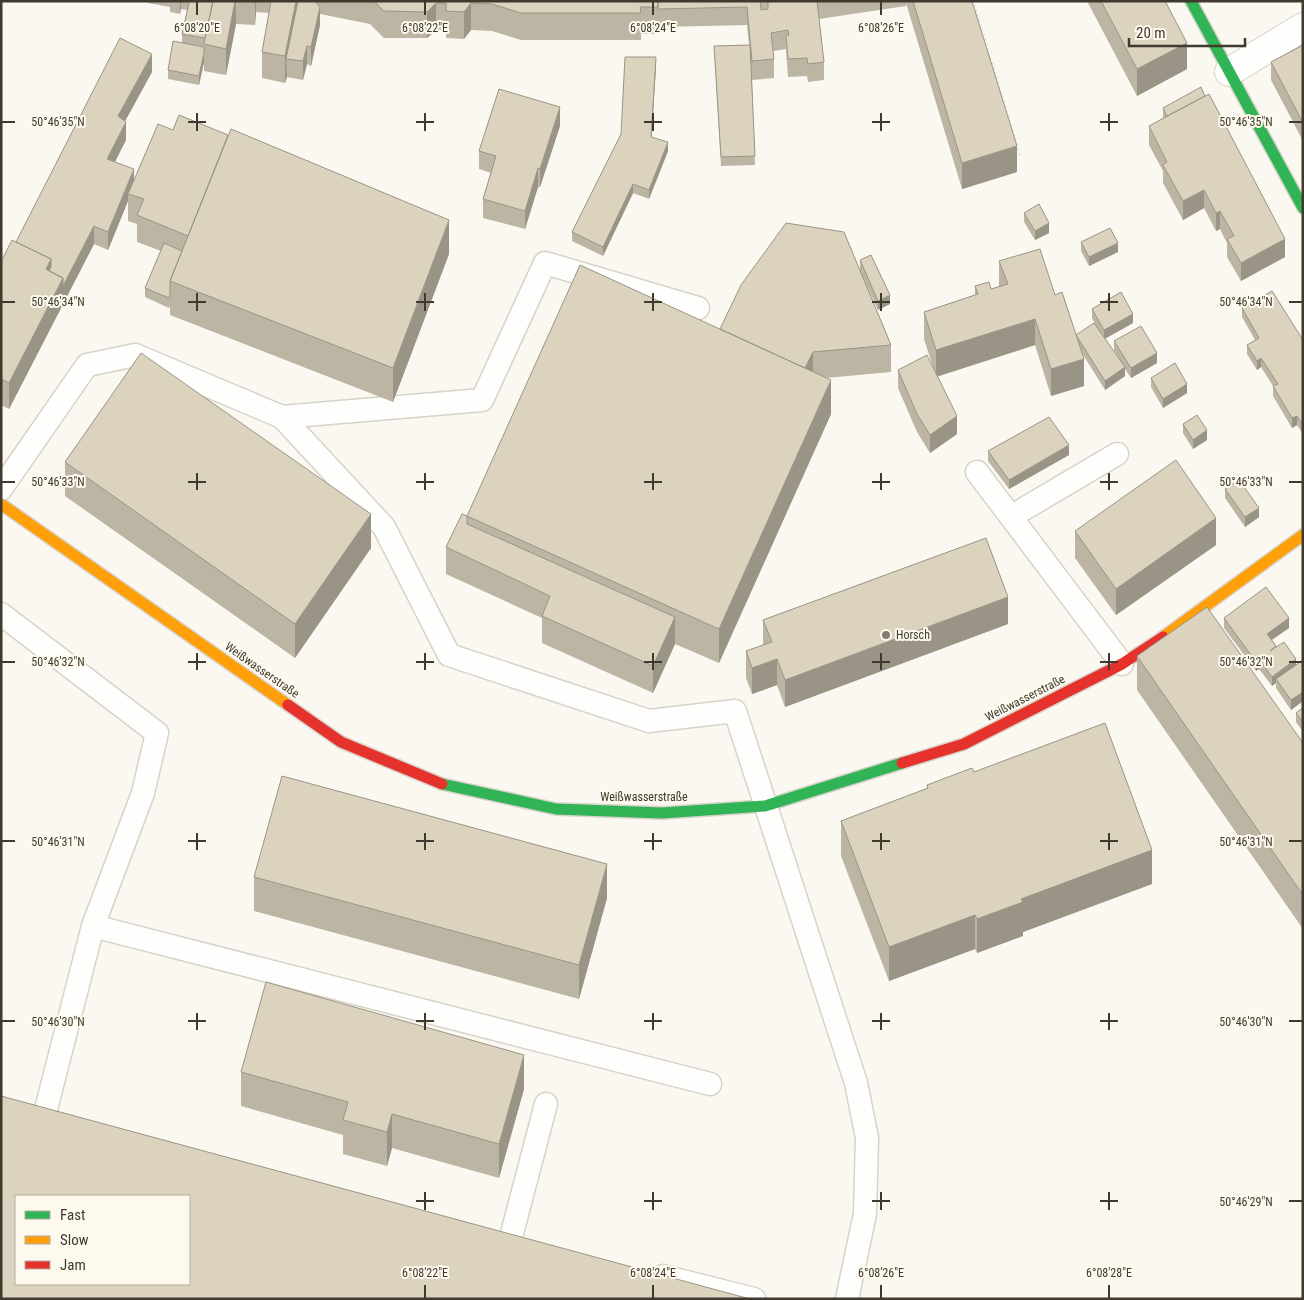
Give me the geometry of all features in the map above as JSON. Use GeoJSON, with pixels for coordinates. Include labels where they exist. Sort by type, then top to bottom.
{"type":"FeatureCollection","features":[{"type":"Feature","properties":{"kind":"street"},"geometry":{"type":"LineString","coordinates":[[1192,1],[1303,208]]}},
{"type":"Feature","properties":{"kind":"street"},"geometry":{"type":"LineString","coordinates":[[1229,72],[1303,27]]}},
{"type":"Feature","properties":{"kind":"street","name":"Weißwasserstraße"},"geometry":{"type":"LineString","coordinates":[[1,504],[340,742],[445,785],[556,809],[662,813],[766,806],[964,744],[1122,664],[1198,613],[1303,535]]}},
{"type":"Feature","properties":{"kind":"lane"},"geometry":{"type":"LineString","coordinates":[[282,417],[482,400],[545,263],[698,308]]}},
{"type":"Feature","properties":{"kind":"lane"},"geometry":{"type":"LineString","coordinates":[[1,489],[87,365],[135,355],[282,417],[384,527],[449,656],[649,721],[735,710],[856,1083],[867,1138],[865,1214],[847,1299]]}},
{"type":"Feature","properties":{"kind":"lane"},"geometry":{"type":"LineString","coordinates":[[1012,516],[1117,454]]}},
{"type":"Feature","properties":{"kind":"lane"},"geometry":{"type":"LineString","coordinates":[[976,472],[1012,516],[1122,664]]}},
{"type":"Feature","properties":{"kind":"lane"},"geometry":{"type":"LineString","coordinates":[[1,614],[157,732],[143,793],[93,926],[46,1113]]}},
{"type":"Feature","properties":{"kind":"lane"},"geometry":{"type":"LineString","coordinates":[[93,926],[710,1084]]}},
{"type":"Feature","properties":{"kind":"lane"},"geometry":{"type":"LineString","coordinates":[[511,1237],[546,1104]]}},
{"type":"Feature","properties":{"kind":"lane"},"geometry":{"type":"LineString","coordinates":[[643,1271],[754,1299]]}},
{"type":"Feature","properties":{"kind":"path"},"geometry":{"type":"LineString","coordinates":[[973,1],[1021,158]]}},
{"type":"Feature","properties":{"kind":"building"},"geometry":{"type":"Polygon","coordinates":[[[190,1],[213,1],[205,38],[182,34],[190,1]]]}},
{"type":"Feature","properties":{"kind":"building"},"geometry":{"type":"Polygon","coordinates":[[[213,1],[235,1],[226,49],[204,44],[213,1]]]}},
{"type":"Feature","properties":{"kind":"building"},"geometry":{"type":"Polygon","coordinates":[[[271,1],[296,1],[285,56],[262,52],[271,1]]]}},
{"type":"Feature","properties":{"kind":"building"},"geometry":{"type":"Polygon","coordinates":[[[298,1],[315,1],[320,7],[311,47],[307,46],[303,61],[286,59],[298,1]]]}},
{"type":"Feature","properties":{"kind":"building"},"geometry":{"type":"Polygon","coordinates":[[[374,1],[658,1],[658,7],[640,7],[641,13],[521,13],[492,4],[471,3],[464,12],[446,11],[446,3],[436,3],[427,12],[384,11],[374,1]]]}},
{"type":"Feature","properties":{"kind":"building"},"geometry":{"type":"Polygon","coordinates":[[[658,1],[760,1],[761,10],[768,9],[768,1],[817,1],[824,62],[808,64],[807,58],[788,59],[786,35],[789,35],[788,30],[771,33],[774,59],[752,61],[747,7],[658,9],[658,1]]]}},
{"type":"Feature","properties":{"kind":"building"},"geometry":{"type":"Polygon","coordinates":[[[913,1],[972,1],[1017,146],[962,163],[913,1]]]}},
{"type":"Feature","properties":{"kind":"building"},"geometry":{"type":"Polygon","coordinates":[[[1101,1],[1165,1],[1187,43],[1137,69],[1101,1]]]}},
{"type":"Feature","properties":{"kind":"building"},"geometry":{"type":"Polygon","coordinates":[[[120,38],[152,54],[118,116],[126,122],[107,159],[134,169],[108,232],[94,226],[63,286],[63,278],[49,271],[51,259],[16,242],[120,38]]]}},
{"type":"Feature","properties":{"kind":"building"},"geometry":{"type":"Polygon","coordinates":[[[173,41],[204,47],[199,76],[168,70],[173,41]]]}},
{"type":"Feature","properties":{"kind":"building"},"geometry":{"type":"Polygon","coordinates":[[[750,45],[755,156],[721,157],[714,46],[750,45]]]}},
{"type":"Feature","properties":{"kind":"building"},"geometry":{"type":"Polygon","coordinates":[[[1303,45],[1303,123],[1271,62],[1303,45]]]}},
{"type":"Feature","properties":{"kind":"building"},"geometry":{"type":"Polygon","coordinates":[[[625,57],[656,57],[651,137],[668,142],[649,190],[633,184],[603,247],[572,232],[621,134],[625,57]]]}},
{"type":"Feature","properties":{"kind":"building"},"geometry":{"type":"Polygon","coordinates":[[[1201,87],[1205,96],[1167,116],[1163,108],[1201,87]]]}},
{"type":"Feature","properties":{"kind":"building"},"geometry":{"type":"Polygon","coordinates":[[[499,89],[560,107],[525,211],[483,199],[496,156],[479,151],[499,89]]]}},
{"type":"Feature","properties":{"kind":"building"},"geometry":{"type":"Polygon","coordinates":[[[1209,94],[1285,239],[1241,263],[1227,239],[1234,236],[1220,211],[1216,213],[1204,190],[1183,201],[1163,165],[1167,162],[1149,126],[1209,94]]]}},
{"type":"Feature","properties":{"kind":"building"},"geometry":{"type":"Polygon","coordinates":[[[179,115],[228,135],[188,236],[137,215],[144,199],[128,194],[158,124],[173,130],[179,115]]]}},
{"type":"Feature","properties":{"kind":"building"},"geometry":{"type":"Polygon","coordinates":[[[231,129],[449,220],[393,368],[170,281],[231,129]]]}},
{"type":"Feature","properties":{"kind":"building"},"geometry":{"type":"Polygon","coordinates":[[[1039,204],[1049,223],[1035,231],[1024,213],[1039,204]]]}},
{"type":"Feature","properties":{"kind":"building"},"geometry":{"type":"Polygon","coordinates":[[[786,223],[844,232],[891,345],[813,352],[805,368],[720,329],[741,285],[786,223]]]}},
{"type":"Feature","properties":{"kind":"building"},"geometry":{"type":"Polygon","coordinates":[[[1110,228],[1118,243],[1089,257],[1081,242],[1110,228]]]}},
{"type":"Feature","properties":{"kind":"building"},"geometry":{"type":"Polygon","coordinates":[[[12,240],[51,259],[46,269],[63,278],[9,383],[1,379],[1,262],[12,240]]]}},
{"type":"Feature","properties":{"kind":"building"},"geometry":{"type":"Polygon","coordinates":[[[164,243],[182,251],[170,281],[169,298],[145,288],[164,243]]]}},
{"type":"Feature","properties":{"kind":"building"},"geometry":{"type":"Polygon","coordinates":[[[1040,249],[1055,295],[1062,292],[1084,359],[1051,369],[1035,319],[936,350],[924,312],[978,294],[975,286],[989,282],[991,289],[1008,284],[999,261],[1040,249]]]}},
{"type":"Feature","properties":{"kind":"building"},"geometry":{"type":"Polygon","coordinates":[[[871,255],[890,295],[878,301],[860,260],[871,255]]]}},
{"type":"Feature","properties":{"kind":"building"},"geometry":{"type":"Polygon","coordinates":[[[580,265],[831,380],[719,629],[467,516],[580,265]]]}},
{"type":"Feature","properties":{"kind":"building"},"geometry":{"type":"Polygon","coordinates":[[[1272,291],[1303,340],[1303,425],[1297,416],[1292,418],[1273,386],[1278,384],[1261,358],[1257,361],[1247,345],[1259,338],[1242,308],[1272,291]]]}},
{"type":"Feature","properties":{"kind":"building"},"geometry":{"type":"Polygon","coordinates":[[[1121,292],[1133,314],[1104,330],[1092,309],[1121,292]]]}},
{"type":"Feature","properties":{"kind":"building"},"geometry":{"type":"Polygon","coordinates":[[[1094,323],[1125,367],[1105,381],[1076,335],[1094,323]]]}},
{"type":"Feature","properties":{"kind":"building"},"geometry":{"type":"Polygon","coordinates":[[[1141,326],[1157,353],[1131,368],[1114,341],[1141,326]]]}},
{"type":"Feature","properties":{"kind":"building"},"geometry":{"type":"Polygon","coordinates":[[[141,353],[371,514],[295,624],[65,462],[141,353]]]}},
{"type":"Feature","properties":{"kind":"building"},"geometry":{"type":"Polygon","coordinates":[[[927,355],[957,416],[930,435],[917,414],[898,370],[927,355]]]}},
{"type":"Feature","properties":{"kind":"building"},"geometry":{"type":"Polygon","coordinates":[[[1175,363],[1187,384],[1163,399],[1151,378],[1175,363]]]}},
{"type":"Feature","properties":{"kind":"building"},"geometry":{"type":"Polygon","coordinates":[[[1197,415],[1207,430],[1193,440],[1183,424],[1197,415]]]}},
{"type":"Feature","properties":{"kind":"building"},"geometry":{"type":"Polygon","coordinates":[[[1049,417],[1069,445],[1009,480],[988,451],[1049,417]]]}},
{"type":"Feature","properties":{"kind":"building"},"geometry":{"type":"Polygon","coordinates":[[[1176,460],[1216,518],[1116,589],[1075,531],[1176,460]]]}},
{"type":"Feature","properties":{"kind":"building"},"geometry":{"type":"Polygon","coordinates":[[[1239,480],[1259,508],[1245,517],[1225,489],[1239,480]]]}},
{"type":"Feature","properties":{"kind":"building"},"geometry":{"type":"Polygon","coordinates":[[[462,514],[467,516],[467,524],[675,617],[653,666],[542,616],[550,596],[446,547],[462,514]]]}},
{"type":"Feature","properties":{"kind":"building"},"geometry":{"type":"Polygon","coordinates":[[[986,538],[1008,597],[785,680],[777,659],[752,668],[746,651],[772,642],[763,620],[986,538]]]}},
{"type":"Feature","properties":{"kind":"building"},"geometry":{"type":"Polygon","coordinates":[[[1266,587],[1289,618],[1267,634],[1276,646],[1270,651],[1284,642],[1296,659],[1272,677],[1259,659],[1256,662],[1224,618],[1266,587]]]}},
{"type":"Feature","properties":{"kind":"building"},"geometry":{"type":"Polygon","coordinates":[[[1207,607],[1303,743],[1303,895],[1137,656],[1207,607]]]}},
{"type":"Feature","properties":{"kind":"building"},"geometry":{"type":"Polygon","coordinates":[[[1303,660],[1303,692],[1291,700],[1276,679],[1303,660]]]}},
{"type":"Feature","properties":{"kind":"building"},"geometry":{"type":"Polygon","coordinates":[[[1303,708],[1303,722],[1296,713],[1303,708]]]}},
{"type":"Feature","properties":{"kind":"building"},"geometry":{"type":"Polygon","coordinates":[[[1105,723],[1152,850],[1021,899],[1023,902],[977,919],[975,915],[889,947],[841,821],[928,788],[927,785],[972,768],[974,772],[1105,723]]]}},
{"type":"Feature","properties":{"kind":"building"},"geometry":{"type":"Polygon","coordinates":[[[282,776],[607,864],[579,965],[254,877],[282,776]]]}},
{"type":"Feature","properties":{"kind":"building"},"geometry":{"type":"Polygon","coordinates":[[[266,982],[524,1055],[499,1144],[392,1114],[387,1132],[343,1120],[348,1102],[241,1072],[266,982]]]}},
{"type":"Feature","properties":{"kind":"building"},"geometry":{"type":"Polygon","coordinates":[[[1,1096],[750,1299],[1,1299],[1,1096]]]}},
{"type":"Feature","properties":{"kind":"traffic: fast"},"geometry":{"type":"LineString","coordinates":[[1191,1],[1303,208]]}},
{"type":"Feature","properties":{"kind":"traffic: fast"},"geometry":{"type":"LineString","coordinates":[[442,784],[556,809],[662,813],[765,806],[902,763]]}},
{"type":"Feature","properties":{"kind":"traffic: slow"},"geometry":{"type":"LineString","coordinates":[[1,504],[288,705]]}},
{"type":"Feature","properties":{"kind":"traffic: slow"},"geometry":{"type":"LineString","coordinates":[[1163,637],[1303,535]]}},
{"type":"Feature","properties":{"kind":"traffic: jam"},"geometry":{"type":"LineString","coordinates":[[902,763],[964,744],[1122,664],[1163,637]]}},
{"type":"Feature","properties":{"kind":"traffic: jam"},"geometry":{"type":"LineString","coordinates":[[288,705],[341,742],[442,784]]}},
{"type":"Feature","properties":{"kind":"place","name":"Horsch"},"geometry":{"type":"Point","coordinates":[886,635]}}]}
